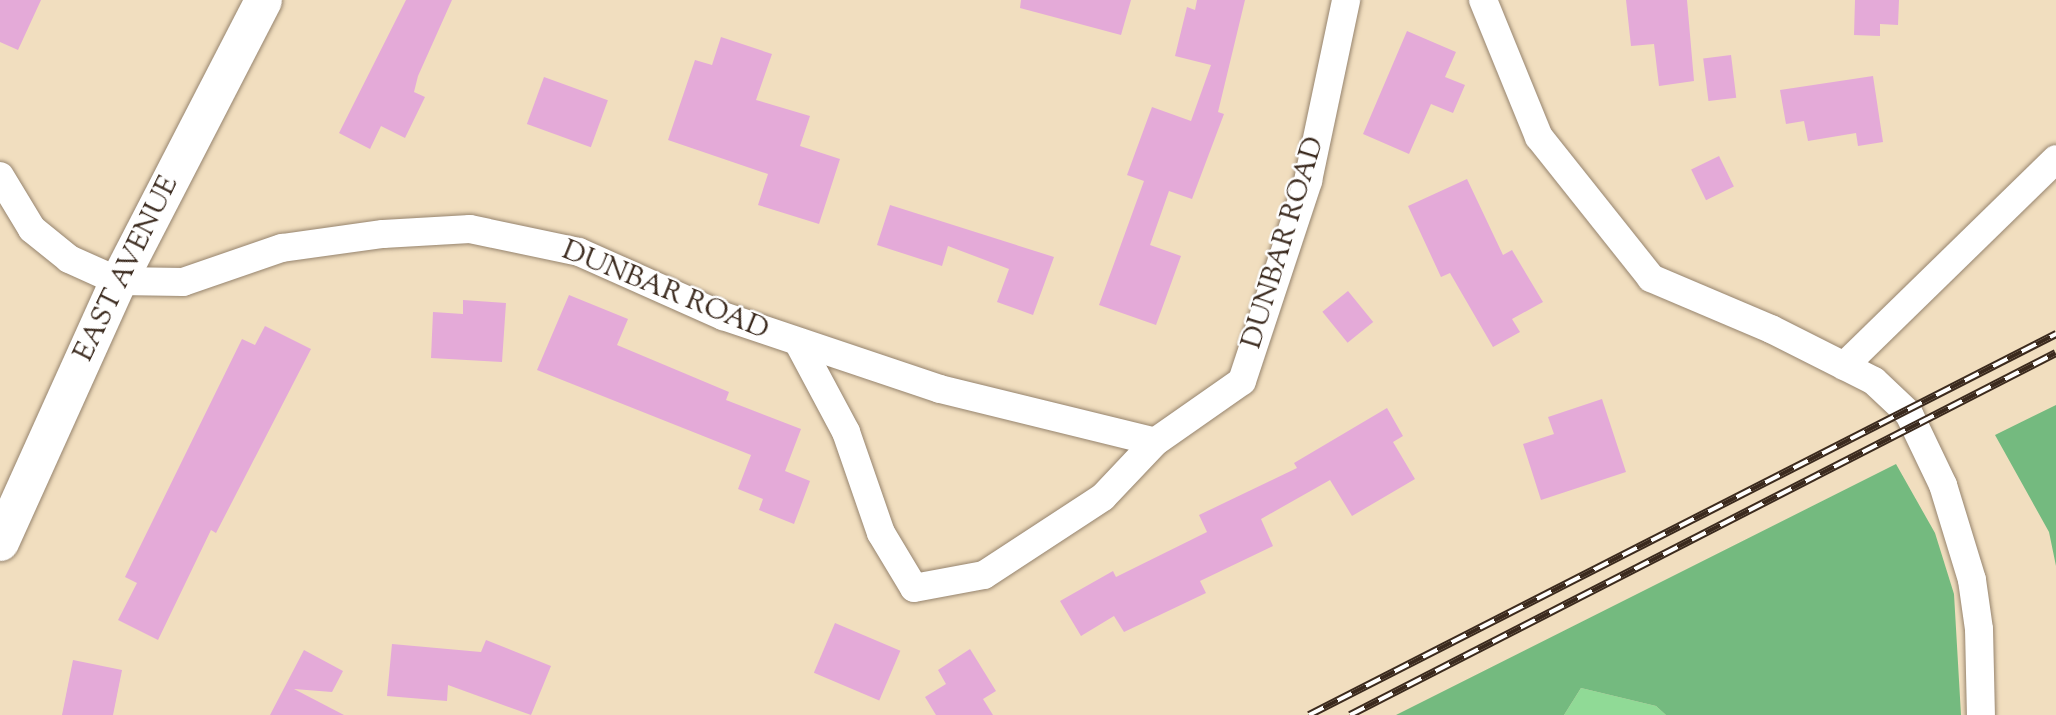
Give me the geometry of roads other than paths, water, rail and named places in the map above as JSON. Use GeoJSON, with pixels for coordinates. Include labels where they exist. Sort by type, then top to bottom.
{"type":"FeatureCollection","features":[{"type":"Feature","properties":{"kind":"street","name":"EAST AVENUE"},"geometry":{"type":"LineString","coordinates":[[0,542],[118,281],[263,0]]}},
{"type":"Feature","properties":{"kind":"street","name":"DUNBAR ROAD"},"geometry":{"type":"LineString","coordinates":[[799,344],[846,432],[881,533],[914,588],[984,575],[1103,497],[1155,442],[1242,381],[1308,181],[1346,0]]}},
{"type":"Feature","properties":{"kind":"street"},"geometry":{"type":"LineString","coordinates":[[1482,0],[1539,138],[1651,278],[1874,381],[1909,414],[1943,485],[1972,580],[1979,629],[1981,715]]}},
{"type":"Feature","properties":{"kind":"street"},"geometry":{"type":"LineString","coordinates":[[1844,366],[2056,159]]}},
{"type":"Feature","properties":{"kind":"street"},"geometry":{"type":"LineString","coordinates":[[0,176],[32,229],[69,259],[118,281]]}},
{"type":"Feature","properties":{"kind":"street","name":"DUNBAR ROAD"},"geometry":{"type":"LineString","coordinates":[[118,281],[183,282],[282,248],[383,234],[470,229],[579,252],[799,344],[940,389],[1155,442]]}},
{"type":"Feature","properties":{"kind":"railway"},"geometry":{"type":"LineString","coordinates":[[1309,715],[2056,334]]}},
{"type":"Feature","properties":{"kind":"railway"},"geometry":{"type":"LineString","coordinates":[[1350,715],[2056,353]]}}]}
